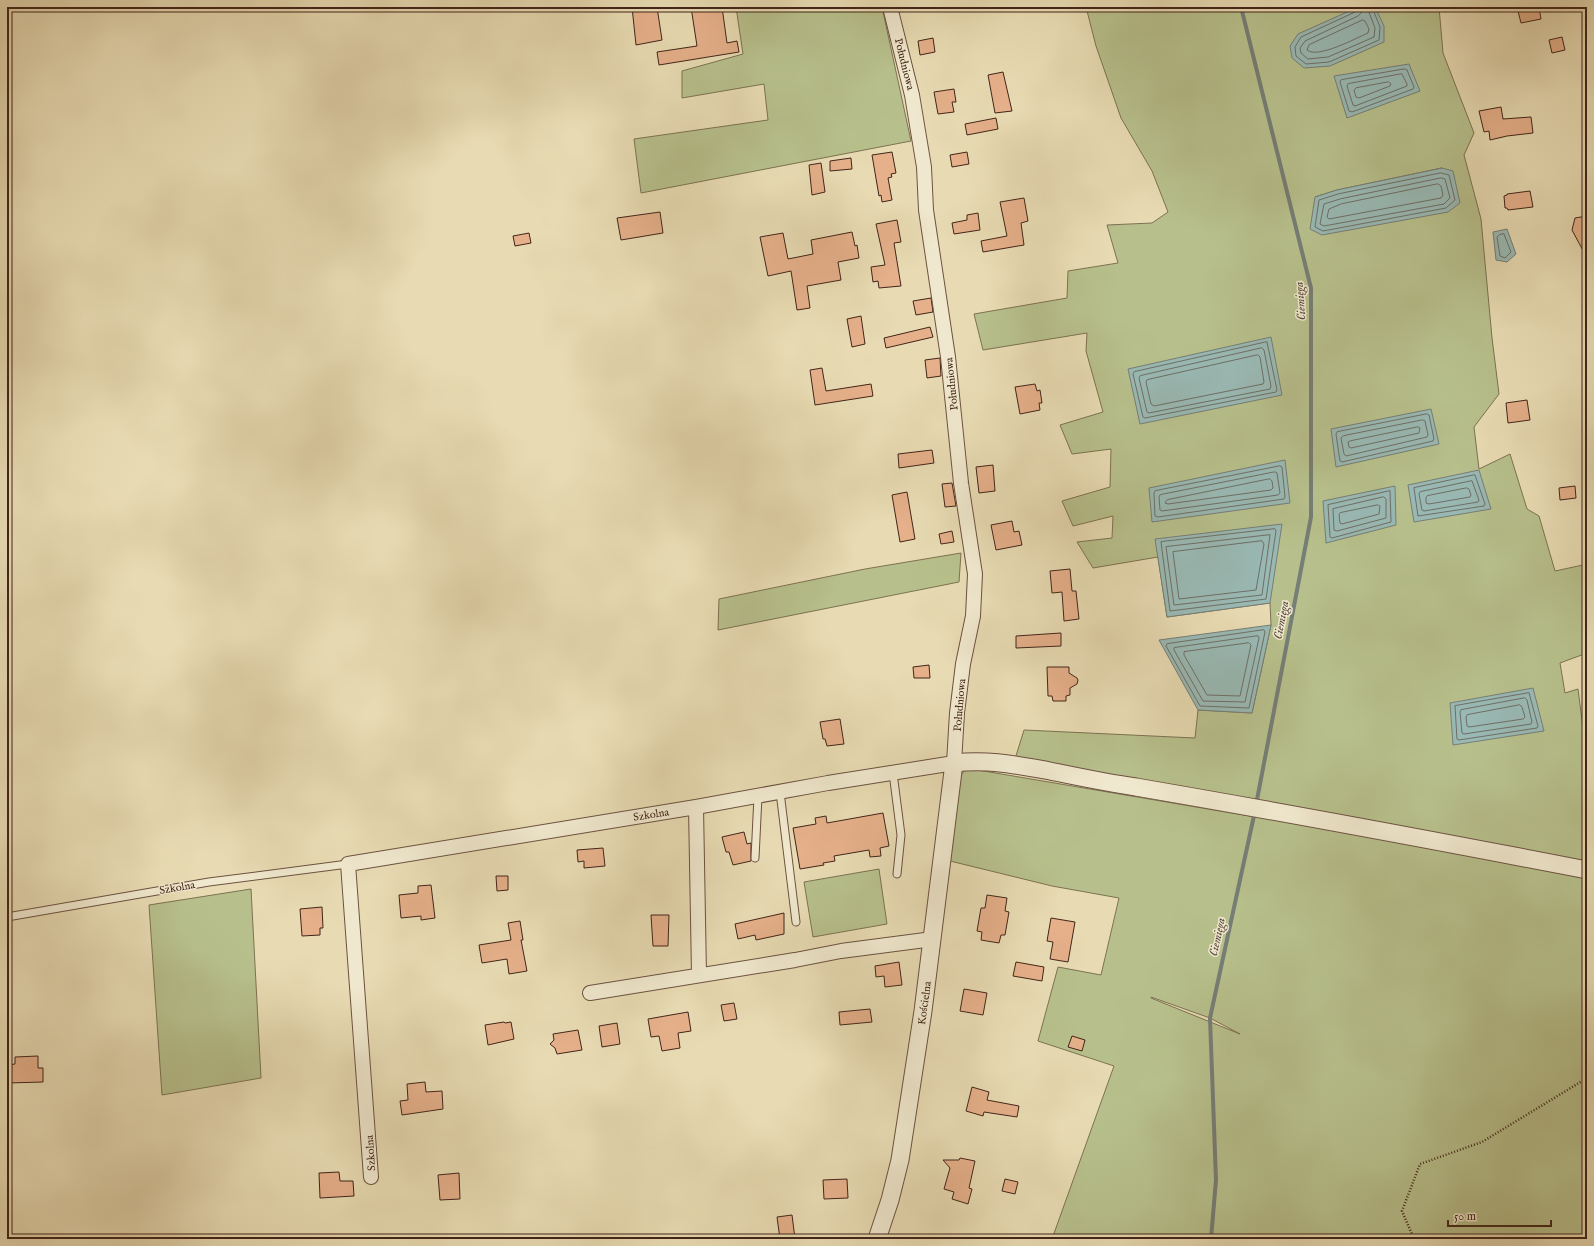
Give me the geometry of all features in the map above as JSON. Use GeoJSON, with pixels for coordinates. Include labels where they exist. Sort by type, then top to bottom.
{"type":"FeatureCollection","features":[{"type":"Feature","properties":{"kind":"street","name":"Południowa"},"geometry":{"type":"LineString","coordinates":[[890,7],[912,95],[924,167],[926,210],[948,357],[960,484],[975,574],[973,616],[963,664],[957,713],[954,763]]}},
{"type":"Feature","properties":{"kind":"street"},"geometry":{"type":"LineString","coordinates":[[954,763],[991,761],[1278,811],[1587,870]]}},
{"type":"Feature","properties":{"kind":"street","name":"Szkolna"},"geometry":{"type":"LineString","coordinates":[[371,1177],[348,864],[954,763]]}},
{"type":"Feature","properties":{"kind":"street","name":"Kościelna"},"geometry":{"type":"LineString","coordinates":[[877,1239],[890,1200],[900,1160],[924,1011],[954,763]]}},
{"type":"Feature","properties":{"kind":"street"},"geometry":{"type":"LineString","coordinates":[[696,807],[699,975]]}},
{"type":"Feature","properties":{"kind":"street"},"geometry":{"type":"LineString","coordinates":[[590,993],[795,960],[841,951],[933,939]]}},
{"type":"Feature","properties":{"kind":"lane"},"geometry":{"type":"LineString","coordinates":[[893,773],[901,835],[897,874]]}},
{"type":"Feature","properties":{"kind":"lane"},"geometry":{"type":"LineString","coordinates":[[780,792],[796,922]]}},
{"type":"Feature","properties":{"kind":"lane"},"geometry":{"type":"LineString","coordinates":[[755,858],[758,796]]}},
{"type":"Feature","properties":{"kind":"lane","name":"Szkolna"},"geometry":{"type":"LineString","coordinates":[[7,918],[209,882],[348,864]]}},
{"type":"Feature","properties":{"kind":"path"},"geometry":{"type":"LineString","coordinates":[[1414,1239],[1402,1211],[1420,1164],[1482,1142],[1587,1078]]}},
{"type":"Feature","properties":{"kind":"green space"},"geometry":{"type":"Polygon","coordinates":[[[736,7],[882,7],[911,141],[641,193],[634,139],[768,120],[764,84],[682,98],[682,71],[743,54],[736,7]]]}},
{"type":"Feature","properties":{"kind":"green space"},"geometry":{"type":"Polygon","coordinates":[[[1086,7],[1439,7],[1443,53],[1474,133],[1464,155],[1481,219],[1492,338],[1499,394],[1474,427],[1479,469],[1510,454],[1527,509],[1539,516],[1555,571],[1583,565],[1587,578],[1587,653],[1560,663],[1565,693],[1578,689],[1583,728],[1587,729],[1587,862],[1015,759],[1024,730],[1195,738],[1198,710],[1252,713],[1271,625],[1270,603],[1167,617],[1158,557],[1093,568],[1077,542],[1112,538],[1113,516],[1073,526],[1062,501],[1110,487],[1111,449],[1072,454],[1060,425],[1103,412],[1086,351],[1087,333],[983,350],[974,314],[1067,298],[1068,271],[1118,263],[1107,225],[1152,223],[1168,212],[1152,171],[1121,118],[1096,46],[1086,7]],[[1442,168],[1337,190],[1315,197],[1442,168]]]}},
{"type":"Feature","properties":{"kind":"green space"},"geometry":{"type":"Polygon","coordinates":[[[961,553],[959,582],[718,630],[719,599],[865,569],[961,553]]]}},
{"type":"Feature","properties":{"kind":"green space"},"geometry":{"type":"Polygon","coordinates":[[[966,768],[1255,817],[1284,820],[1587,877],[1587,1239],[1052,1239],[1114,1066],[1038,1041],[1058,967],[1101,975],[1119,898],[1052,886],[950,861],[958,780],[966,768]],[[1151,997],[1240,1034],[1210,1018],[1151,997]]]}},
{"type":"Feature","properties":{"kind":"green space"},"geometry":{"type":"Polygon","coordinates":[[[879,869],[887,924],[813,937],[804,882],[879,869]]]}},
{"type":"Feature","properties":{"kind":"green space"},"geometry":{"type":"Polygon","coordinates":[[[251,889],[261,1078],[162,1095],[149,905],[251,889]]]}},
{"type":"Feature","properties":{"kind":"water"},"geometry":{"type":"Polygon","coordinates":[[[1375,7],[1384,26],[1384,42],[1330,66],[1304,68],[1292,58],[1290,46],[1298,34],[1356,8],[1375,7]]]}},
{"type":"Feature","properties":{"kind":"water"},"geometry":{"type":"Polygon","coordinates":[[[1409,64],[1420,91],[1347,118],[1334,76],[1409,64]]]}},
{"type":"Feature","properties":{"kind":"water"},"geometry":{"type":"Polygon","coordinates":[[[1442,168],[1453,171],[1460,203],[1448,212],[1322,235],[1310,229],[1315,197],[1337,190],[1442,168]]]}},
{"type":"Feature","properties":{"kind":"water"},"geometry":{"type":"Polygon","coordinates":[[[1507,229],[1516,254],[1507,262],[1496,260],[1493,232],[1507,229]]]}},
{"type":"Feature","properties":{"kind":"water"},"geometry":{"type":"Polygon","coordinates":[[[1271,337],[1282,395],[1140,424],[1128,369],[1271,337]]]}},
{"type":"Feature","properties":{"kind":"water"},"geometry":{"type":"Polygon","coordinates":[[[1431,409],[1439,444],[1336,467],[1331,429],[1431,409]]]}},
{"type":"Feature","properties":{"kind":"water"},"geometry":{"type":"Polygon","coordinates":[[[1285,460],[1290,503],[1152,522],[1149,488],[1285,460]]]}},
{"type":"Feature","properties":{"kind":"water"},"geometry":{"type":"Polygon","coordinates":[[[1479,470],[1491,509],[1414,522],[1408,485],[1479,470]]]}},
{"type":"Feature","properties":{"kind":"water"},"geometry":{"type":"Polygon","coordinates":[[[1395,486],[1396,525],[1326,543],[1323,501],[1395,486]]]}},
{"type":"Feature","properties":{"kind":"water"},"geometry":{"type":"Polygon","coordinates":[[[1282,524],[1270,603],[1167,617],[1155,539],[1282,524]]]}},
{"type":"Feature","properties":{"kind":"water"},"geometry":{"type":"Polygon","coordinates":[[[1271,625],[1252,713],[1198,710],[1159,640],[1271,625]]]}},
{"type":"Feature","properties":{"kind":"water"},"geometry":{"type":"Polygon","coordinates":[[[1533,688],[1544,731],[1453,745],[1450,703],[1533,688]]]}},
{"type":"Feature","properties":{"kind":"building"},"geometry":{"type":"Polygon","coordinates":[[[632,7],[657,7],[662,40],[636,45],[632,7]]]}},
{"type":"Feature","properties":{"kind":"building"},"geometry":{"type":"Polygon","coordinates":[[[691,7],[722,7],[727,43],[737,41],[739,52],[659,65],[657,52],[697,46],[691,7]]]}},
{"type":"Feature","properties":{"kind":"building"},"geometry":{"type":"Polygon","coordinates":[[[1539,7],[1541,19],[1521,23],[1518,11],[1539,7]]]}},
{"type":"Feature","properties":{"kind":"building"},"geometry":{"type":"Polygon","coordinates":[[[1562,37],[1565,50],[1552,53],[1549,40],[1562,37]]]}},
{"type":"Feature","properties":{"kind":"building"},"geometry":{"type":"Polygon","coordinates":[[[933,38],[935,52],[920,55],[918,41],[933,38]]]}},
{"type":"Feature","properties":{"kind":"building"},"geometry":{"type":"Polygon","coordinates":[[[1003,72],[1012,111],[995,113],[988,75],[1003,72]]]}},
{"type":"Feature","properties":{"kind":"building"},"geometry":{"type":"Polygon","coordinates":[[[954,89],[956,102],[952,102],[954,112],[938,114],[934,92],[954,89]]]}},
{"type":"Feature","properties":{"kind":"building"},"geometry":{"type":"Polygon","coordinates":[[[1501,107],[1503,119],[1531,117],[1533,133],[1507,136],[1490,140],[1489,131],[1484,132],[1479,111],[1501,107]]]}},
{"type":"Feature","properties":{"kind":"building"},"geometry":{"type":"Polygon","coordinates":[[[996,118],[998,129],[967,135],[965,124],[996,118]]]}},
{"type":"Feature","properties":{"kind":"building"},"geometry":{"type":"Polygon","coordinates":[[[892,152],[896,173],[891,174],[892,177],[888,178],[892,200],[882,202],[881,195],[879,196],[872,155],[892,152]]]}},
{"type":"Feature","properties":{"kind":"building"},"geometry":{"type":"Polygon","coordinates":[[[967,152],[969,164],[952,167],[950,155],[967,152]]]}},
{"type":"Feature","properties":{"kind":"building"},"geometry":{"type":"Polygon","coordinates":[[[851,158],[852,169],[830,171],[830,161],[851,158]]]}},
{"type":"Feature","properties":{"kind":"building"},"geometry":{"type":"Polygon","coordinates":[[[821,163],[825,192],[812,195],[809,165],[821,163]]]}},
{"type":"Feature","properties":{"kind":"building"},"geometry":{"type":"Polygon","coordinates":[[[1530,191],[1533,207],[1508,210],[1505,208],[1504,196],[1507,194],[1530,191]]]}},
{"type":"Feature","properties":{"kind":"building"},"geometry":{"type":"Polygon","coordinates":[[[1024,198],[1028,221],[1021,223],[1024,245],[983,252],[981,241],[1007,236],[1000,202],[1024,198]]]}},
{"type":"Feature","properties":{"kind":"building"},"geometry":{"type":"Polygon","coordinates":[[[660,212],[663,233],[621,240],[617,218],[660,212]]]}},
{"type":"Feature","properties":{"kind":"building"},"geometry":{"type":"Polygon","coordinates":[[[978,213],[980,230],[954,234],[952,223],[967,220],[967,215],[978,213]]]}},
{"type":"Feature","properties":{"kind":"building"},"geometry":{"type":"Polygon","coordinates":[[[1587,216],[1587,258],[1572,230],[1575,218],[1587,216]]]}},
{"type":"Feature","properties":{"kind":"building"},"geometry":{"type":"Polygon","coordinates":[[[897,220],[901,242],[894,243],[901,286],[879,288],[878,281],[873,282],[871,267],[885,265],[876,224],[897,220]]]}},
{"type":"Feature","properties":{"kind":"building"},"geometry":{"type":"Polygon","coordinates":[[[852,232],[855,246],[857,245],[859,258],[838,262],[841,280],[807,286],[810,308],[797,310],[791,271],[768,276],[760,237],[783,233],[788,259],[813,254],[811,240],[852,232]]]}},
{"type":"Feature","properties":{"kind":"building"},"geometry":{"type":"Polygon","coordinates":[[[529,233],[531,243],[515,246],[513,236],[529,233]]]}},
{"type":"Feature","properties":{"kind":"building"},"geometry":{"type":"Polygon","coordinates":[[[931,298],[933,312],[916,315],[913,301],[931,298]]]}},
{"type":"Feature","properties":{"kind":"building"},"geometry":{"type":"Polygon","coordinates":[[[861,316],[865,344],[852,347],[847,319],[861,316]]]}},
{"type":"Feature","properties":{"kind":"building"},"geometry":{"type":"Polygon","coordinates":[[[930,327],[933,337],[886,348],[884,338],[930,327]]]}},
{"type":"Feature","properties":{"kind":"building"},"geometry":{"type":"Polygon","coordinates":[[[940,358],[941,376],[927,378],[925,360],[940,358]]]}},
{"type":"Feature","properties":{"kind":"building"},"geometry":{"type":"Polygon","coordinates":[[[822,368],[826,391],[871,384],[873,396],[815,405],[810,370],[822,368]]]}},
{"type":"Feature","properties":{"kind":"building"},"geometry":{"type":"Polygon","coordinates":[[[1035,384],[1037,391],[1040,390],[1042,403],[1039,403],[1040,410],[1020,414],[1015,387],[1035,384]]]}},
{"type":"Feature","properties":{"kind":"building"},"geometry":{"type":"Polygon","coordinates":[[[1527,400],[1530,420],[1508,423],[1506,403],[1527,400]]]}},
{"type":"Feature","properties":{"kind":"building"},"geometry":{"type":"Polygon","coordinates":[[[932,450],[934,463],[899,468],[898,454],[932,450]]]}},
{"type":"Feature","properties":{"kind":"building"},"geometry":{"type":"Polygon","coordinates":[[[993,465],[995,491],[979,493],[976,467],[993,465]]]}},
{"type":"Feature","properties":{"kind":"building"},"geometry":{"type":"Polygon","coordinates":[[[952,483],[956,506],[945,507],[942,484],[952,483]]]}},
{"type":"Feature","properties":{"kind":"building"},"geometry":{"type":"Polygon","coordinates":[[[1575,486],[1576,498],[1560,500],[1559,488],[1575,486]]]}},
{"type":"Feature","properties":{"kind":"building"},"geometry":{"type":"Polygon","coordinates":[[[907,492],[915,539],[900,542],[892,495],[907,492]]]}},
{"type":"Feature","properties":{"kind":"building"},"geometry":{"type":"Polygon","coordinates":[[[1012,521],[1014,532],[1019,531],[1022,545],[996,550],[991,525],[1012,521]]]}},
{"type":"Feature","properties":{"kind":"building"},"geometry":{"type":"Polygon","coordinates":[[[952,531],[954,542],[941,544],[939,534],[952,531]]]}},
{"type":"Feature","properties":{"kind":"building"},"geometry":{"type":"Polygon","coordinates":[[[1070,569],[1072,591],[1076,591],[1079,619],[1064,621],[1062,592],[1052,593],[1050,571],[1070,569]]]}},
{"type":"Feature","properties":{"kind":"building"},"geometry":{"type":"Polygon","coordinates":[[[1061,633],[1061,646],[1016,648],[1016,636],[1061,633]]]}},
{"type":"Feature","properties":{"kind":"building"},"geometry":{"type":"Polygon","coordinates":[[[929,665],[930,678],[914,678],[913,667],[929,665]]]}},
{"type":"Feature","properties":{"kind":"building"},"geometry":{"type":"Polygon","coordinates":[[[1047,667],[1069,667],[1069,673],[1077,678],[1077,684],[1070,688],[1070,695],[1066,696],[1066,701],[1053,701],[1052,696],[1048,696],[1047,667]]]}},
{"type":"Feature","properties":{"kind":"building"},"geometry":{"type":"Polygon","coordinates":[[[840,719],[844,744],[827,746],[825,739],[823,739],[820,722],[840,719]]]}},
{"type":"Feature","properties":{"kind":"building"},"geometry":{"type":"Polygon","coordinates":[[[883,813],[889,846],[880,848],[881,856],[870,857],[869,850],[834,856],[835,861],[823,863],[824,865],[800,869],[793,828],[816,824],[815,818],[826,816],[827,823],[883,813]]]}},
{"type":"Feature","properties":{"kind":"building"},"geometry":{"type":"Polygon","coordinates":[[[744,832],[747,844],[751,843],[751,861],[733,865],[729,852],[726,852],[722,837],[744,832]]]}},
{"type":"Feature","properties":{"kind":"building"},"geometry":{"type":"Polygon","coordinates":[[[603,848],[605,866],[584,868],[584,861],[578,862],[577,850],[603,848]]]}},
{"type":"Feature","properties":{"kind":"building"},"geometry":{"type":"Polygon","coordinates":[[[496,876],[508,876],[508,890],[497,891],[496,876]]]}},
{"type":"Feature","properties":{"kind":"building"},"geometry":{"type":"Polygon","coordinates":[[[431,885],[435,918],[421,920],[421,916],[401,918],[399,895],[418,893],[418,886],[431,885]]]}},
{"type":"Feature","properties":{"kind":"building"},"geometry":{"type":"Polygon","coordinates":[[[987,895],[1007,898],[1005,911],[1009,912],[1005,935],[1001,935],[999,943],[981,940],[982,932],[977,931],[981,908],[985,908],[987,895]]]}},
{"type":"Feature","properties":{"kind":"building"},"geometry":{"type":"Polygon","coordinates":[[[322,907],[323,928],[320,928],[320,935],[302,936],[300,909],[322,907]]]}},
{"type":"Feature","properties":{"kind":"building"},"geometry":{"type":"Polygon","coordinates":[[[784,913],[784,934],[756,940],[755,935],[738,939],[735,924],[784,913]]]}},
{"type":"Feature","properties":{"kind":"building"},"geometry":{"type":"Polygon","coordinates":[[[651,915],[669,915],[668,946],[653,946],[651,915]]]}},
{"type":"Feature","properties":{"kind":"building"},"geometry":{"type":"Polygon","coordinates":[[[1051,918],[1075,922],[1068,962],[1050,959],[1053,942],[1047,941],[1051,918]]]}},
{"type":"Feature","properties":{"kind":"building"},"geometry":{"type":"Polygon","coordinates":[[[520,921],[523,940],[521,940],[527,971],[509,974],[507,959],[482,963],[479,945],[511,940],[508,923],[520,921]]]}},
{"type":"Feature","properties":{"kind":"building"},"geometry":{"type":"Polygon","coordinates":[[[899,962],[902,985],[885,987],[884,976],[876,977],[875,966],[899,962]]]}},
{"type":"Feature","properties":{"kind":"building"},"geometry":{"type":"Polygon","coordinates":[[[1016,962],[1044,967],[1042,981],[1013,976],[1016,962]]]}},
{"type":"Feature","properties":{"kind":"building"},"geometry":{"type":"Polygon","coordinates":[[[964,989],[987,993],[983,1015],[960,1011],[964,989]]]}},
{"type":"Feature","properties":{"kind":"building"},"geometry":{"type":"Polygon","coordinates":[[[734,1003],[737,1019],[724,1021],[721,1005],[734,1003]]]}},
{"type":"Feature","properties":{"kind":"building"},"geometry":{"type":"Polygon","coordinates":[[[870,1009],[872,1022],[840,1025],[839,1012],[870,1009]]]}},
{"type":"Feature","properties":{"kind":"building"},"geometry":{"type":"Polygon","coordinates":[[[688,1012],[691,1031],[678,1033],[680,1048],[662,1051],[659,1036],[651,1037],[648,1019],[688,1012]]]}},
{"type":"Feature","properties":{"kind":"building"},"geometry":{"type":"Polygon","coordinates":[[[511,1022],[514,1039],[488,1045],[485,1025],[511,1022]]]}},
{"type":"Feature","properties":{"kind":"building"},"geometry":{"type":"Polygon","coordinates":[[[617,1023],[620,1044],[602,1047],[599,1026],[617,1023]]]}},
{"type":"Feature","properties":{"kind":"building"},"geometry":{"type":"Polygon","coordinates":[[[578,1030],[582,1050],[557,1054],[555,1048],[550,1044],[554,1040],[553,1034],[578,1030]]]}},
{"type":"Feature","properties":{"kind":"building"},"geometry":{"type":"Polygon","coordinates":[[[1072,1036],[1085,1040],[1082,1051],[1068,1047],[1072,1036]]]}},
{"type":"Feature","properties":{"kind":"building"},"geometry":{"type":"Polygon","coordinates":[[[38,1056],[38,1068],[43,1068],[43,1082],[7,1083],[7,1065],[15,1064],[15,1057],[38,1056]]]}},
{"type":"Feature","properties":{"kind":"building"},"geometry":{"type":"Polygon","coordinates":[[[425,1082],[426,1092],[442,1091],[443,1109],[402,1115],[400,1101],[408,1100],[407,1084],[425,1082]]]}},
{"type":"Feature","properties":{"kind":"building"},"geometry":{"type":"Polygon","coordinates":[[[972,1087],[989,1092],[987,1100],[1019,1106],[1017,1117],[984,1112],[983,1116],[966,1111],[972,1087]]]}},
{"type":"Feature","properties":{"kind":"building"},"geometry":{"type":"Polygon","coordinates":[[[960,1158],[975,1161],[969,1188],[972,1189],[968,1204],[952,1199],[954,1192],[944,1189],[950,1168],[943,1160],[959,1160],[960,1158]]]}},
{"type":"Feature","properties":{"kind":"building"},"geometry":{"type":"Polygon","coordinates":[[[339,1172],[340,1181],[353,1181],[354,1196],[320,1198],[319,1173],[339,1172]]]}},
{"type":"Feature","properties":{"kind":"building"},"geometry":{"type":"Polygon","coordinates":[[[459,1173],[460,1199],[440,1200],[438,1175],[459,1173]]]}},
{"type":"Feature","properties":{"kind":"building"},"geometry":{"type":"Polygon","coordinates":[[[847,1179],[848,1198],[824,1199],[823,1180],[847,1179]]]}},
{"type":"Feature","properties":{"kind":"building"},"geometry":{"type":"Polygon","coordinates":[[[1005,1179],[1018,1182],[1015,1194],[1002,1191],[1005,1179]]]}},
{"type":"Feature","properties":{"kind":"building"},"geometry":{"type":"Polygon","coordinates":[[[792,1215],[795,1239],[780,1239],[777,1217],[792,1215]]]}},
{"type":"Feature","properties":{"kind":"waterway","name":"Ciemięga"},"geometry":{"type":"LineString","coordinates":[[1241,7],[1311,288],[1311,517],[1256,805]]}},
{"type":"Feature","properties":{"kind":"waterway","name":"Ciemięga"},"geometry":{"type":"LineString","coordinates":[[1211,1239],[1216,1180],[1210,1018],[1255,811]]}}]}
